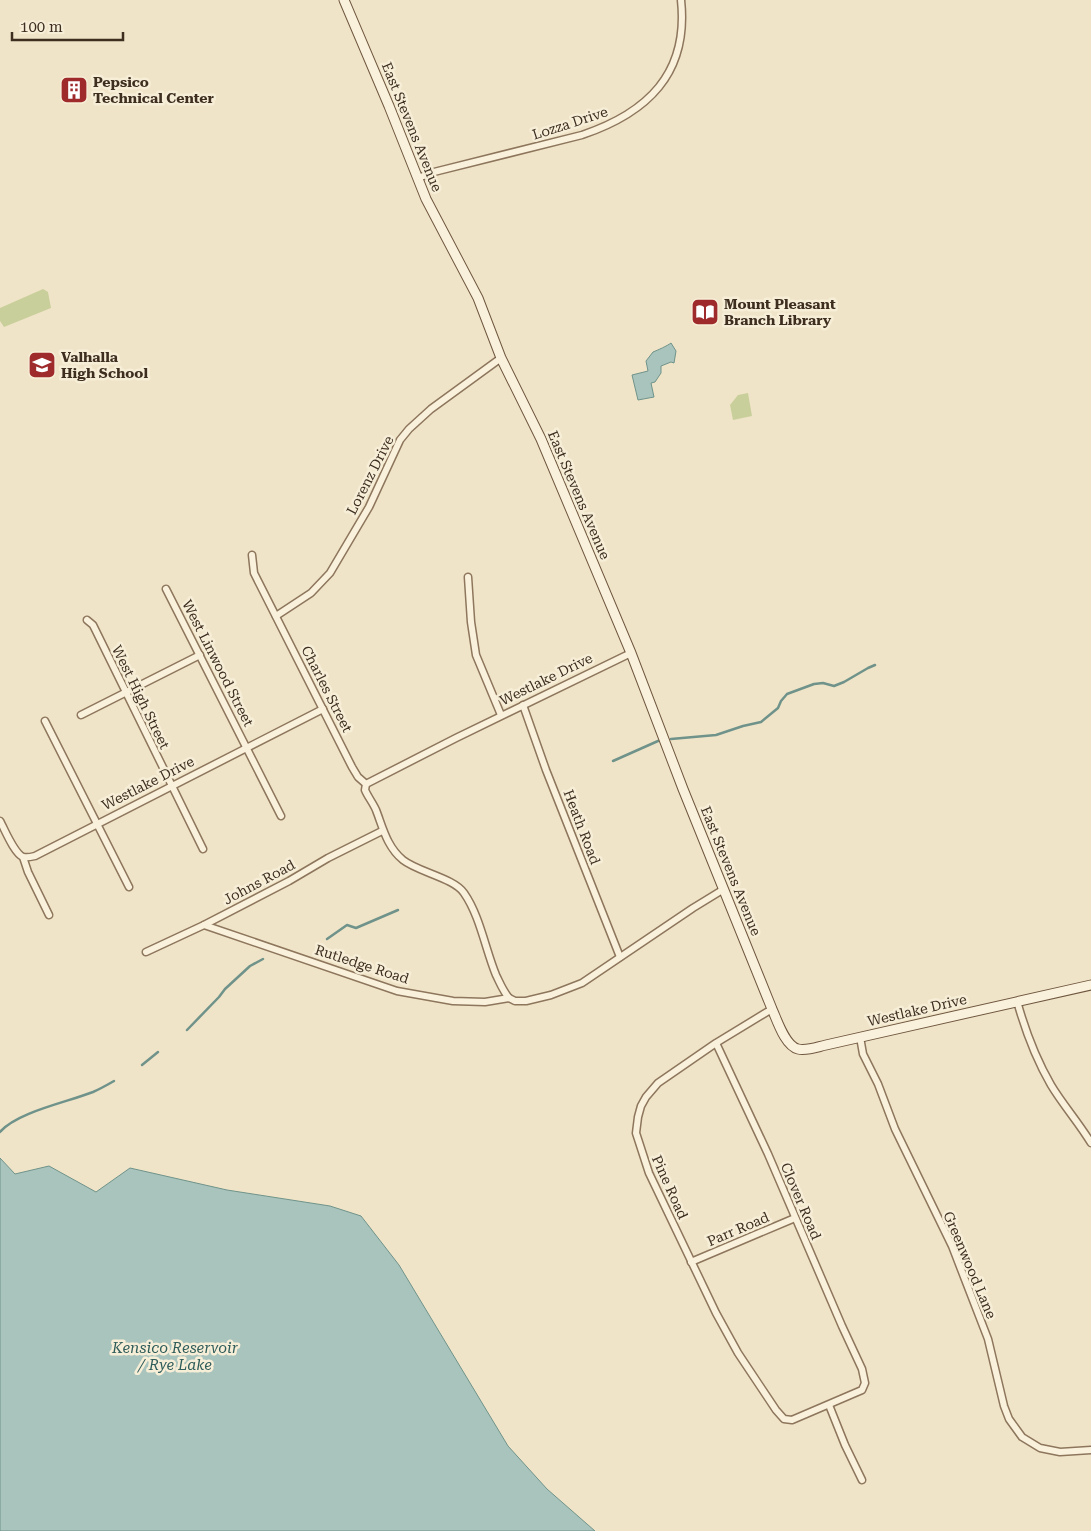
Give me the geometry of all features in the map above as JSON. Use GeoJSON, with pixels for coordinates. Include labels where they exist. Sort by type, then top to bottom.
{"type":"FeatureCollection","features":[{"type":"Feature","properties":{"kind":"street","name":"East Stevens Avenue"},"geometry":{"type":"LineString","coordinates":[[344,0],[390,106],[437,223],[478,298],[502,358],[541,439],[630,653],[772,1009]]}},
{"type":"Feature","properties":{"kind":"street","name":"Lozza Drive"},"geometry":{"type":"LineString","coordinates":[[418,178],[434,172],[582,135],[604,128],[632,112],[646,102],[659,88],[678,52],[683,19],[681,0]]}},
{"type":"Feature","properties":{"kind":"street","name":"Lorenz Drive"},"geometry":{"type":"LineString","coordinates":[[276,616],[311,593],[330,573],[369,507],[400,440],[409,428],[431,409],[502,358]]}},
{"type":"Feature","properties":{"kind":"street","name":"Charles Street"},"geometry":{"type":"LineString","coordinates":[[252,555],[254,573],[352,766],[358,777],[366,784],[365,790],[375,808],[382,831],[404,862],[451,883],[462,890],[471,903],[491,961],[504,993],[508,998]]}},
{"type":"Feature","properties":{"kind":"street"},"geometry":{"type":"LineString","coordinates":[[468,577],[471,622],[476,655],[501,716]]}},
{"type":"Feature","properties":{"kind":"street","name":"West Linwood Street"},"geometry":{"type":"LineString","coordinates":[[166,589],[281,816]]}},
{"type":"Feature","properties":{"kind":"street","name":"West High Street"},"geometry":{"type":"LineString","coordinates":[[87,620],[93,625],[202,849]]}},
{"type":"Feature","properties":{"kind":"street","name":"Westlake Drive"},"geometry":{"type":"LineString","coordinates":[[366,784],[630,653]]}},
{"type":"Feature","properties":{"kind":"street"},"geometry":{"type":"LineString","coordinates":[[81,715],[200,655]]}},
{"type":"Feature","properties":{"kind":"street","name":"Heath Road"},"geometry":{"type":"LineString","coordinates":[[523,705],[546,770],[620,957]]}},
{"type":"Feature","properties":{"kind":"street","name":"Westlake Drive"},"geometry":{"type":"LineString","coordinates":[[23,857],[35,856],[323,709]]}},
{"type":"Feature","properties":{"kind":"street"},"geometry":{"type":"LineString","coordinates":[[46,721],[129,887]]}},
{"type":"Feature","properties":{"kind":"street"},"geometry":{"type":"LineString","coordinates":[[0,821],[14,847],[23,857],[28,872],[49,915]]}},
{"type":"Feature","properties":{"kind":"street","name":"Johns Road"},"geometry":{"type":"LineString","coordinates":[[146,952],[290,881],[328,858],[382,831]]}},
{"type":"Feature","properties":{"kind":"street","name":"Rutledge Road"},"geometry":{"type":"LineString","coordinates":[[204,925],[398,991],[453,1001],[473,1002],[508,998],[515,1001],[526,1001],[563,991],[582,982],[724,889]]}},
{"type":"Feature","properties":{"kind":"street","name":"Westlake Drive"},"geometry":{"type":"LineString","coordinates":[[772,1009],[788,1042],[796,1049],[812,1048],[1091,985]]}},
{"type":"Feature","properties":{"kind":"street"},"geometry":{"type":"LineString","coordinates":[[1018,1001],[1023,1021],[1035,1052],[1051,1084],[1091,1143]]}},
{"type":"Feature","properties":{"kind":"street","name":"Pine Road"},"geometry":{"type":"LineString","coordinates":[[772,1009],[716,1043],[658,1083],[646,1096],[638,1117],[636,1133],[649,1174],[691,1262],[738,1353],[776,1410],[784,1419],[792,1420],[829,1404]]}},
{"type":"Feature","properties":{"kind":"street","name":"Greenwood Lane"},"geometry":{"type":"LineString","coordinates":[[860,1037],[863,1054],[878,1084],[895,1129],[952,1246],[988,1339],[1004,1406],[1009,1419],[1022,1437],[1040,1448],[1060,1452],[1091,1450]]}},
{"type":"Feature","properties":{"kind":"street","name":"Clover Road"},"geometry":{"type":"LineString","coordinates":[[716,1043],[768,1154],[862,1369],[865,1388],[829,1404]]}},
{"type":"Feature","properties":{"kind":"street","name":"Parr Road"},"geometry":{"type":"LineString","coordinates":[[691,1262],[795,1218]]}},
{"type":"Feature","properties":{"kind":"street"},"geometry":{"type":"LineString","coordinates":[[829,1404],[845,1445],[862,1480]]}},
{"type":"Feature","properties":{"kind":"green space"},"geometry":{"type":"Polygon","coordinates":[[[43,289],[48,292],[51,308],[4,327],[0,321],[0,308],[43,289]]]}},
{"type":"Feature","properties":{"kind":"green space"},"geometry":{"type":"Polygon","coordinates":[[[748,393],[752,416],[733,420],[730,405],[738,395],[748,393]]]}},
{"type":"Feature","properties":{"kind":"water"},"geometry":{"type":"Polygon","coordinates":[[[671,343],[676,351],[674,363],[671,362],[661,366],[661,373],[655,382],[651,383],[654,397],[638,400],[632,375],[648,371],[646,361],[653,352],[671,343]]]}},
{"type":"Feature","properties":{"kind":"water","name":"Kensico Reservoir / Rye Lake"},"geometry":{"type":"Polygon","coordinates":[[[0,1158],[15,1174],[49,1166],[96,1192],[130,1168],[227,1190],[330,1206],[361,1216],[399,1265],[508,1446],[547,1489],[595,1531],[0,1531],[0,1158]]]}},
{"type":"Feature","properties":{"kind":"waterway"},"geometry":{"type":"LineString","coordinates":[[671,739],[716,735],[761,722],[778,708],[787,694],[814,684],[823,683],[834,686],[875,665]]}},
{"type":"Feature","properties":{"kind":"waterway"},"geometry":{"type":"LineString","coordinates":[[613,761],[658,741]]}},
{"type":"Feature","properties":{"kind":"waterway"},"geometry":{"type":"LineString","coordinates":[[327,939],[347,925],[356,928],[398,910]]}},
{"type":"Feature","properties":{"kind":"waterway"},"geometry":{"type":"LineString","coordinates":[[187,1030],[225,989],[250,966],[263,959]]}},
{"type":"Feature","properties":{"kind":"waterway"},"geometry":{"type":"LineString","coordinates":[[142,1065],[158,1052]]}},
{"type":"Feature","properties":{"kind":"waterway"},"geometry":{"type":"LineString","coordinates":[[0,1132],[8,1125],[30,1113],[93,1092],[114,1081]]}},
{"type":"Feature","properties":{"kind":"place","name":"Pepsico Technical Center"},"geometry":{"type":"Point","coordinates":[74,90]}},
{"type":"Feature","properties":{"kind":"place","name":"Mount Pleasant Branch Library"},"geometry":{"type":"Point","coordinates":[705,312]}},
{"type":"Feature","properties":{"kind":"place","name":"Valhalla High School"},"geometry":{"type":"Point","coordinates":[42,365]}}]}
